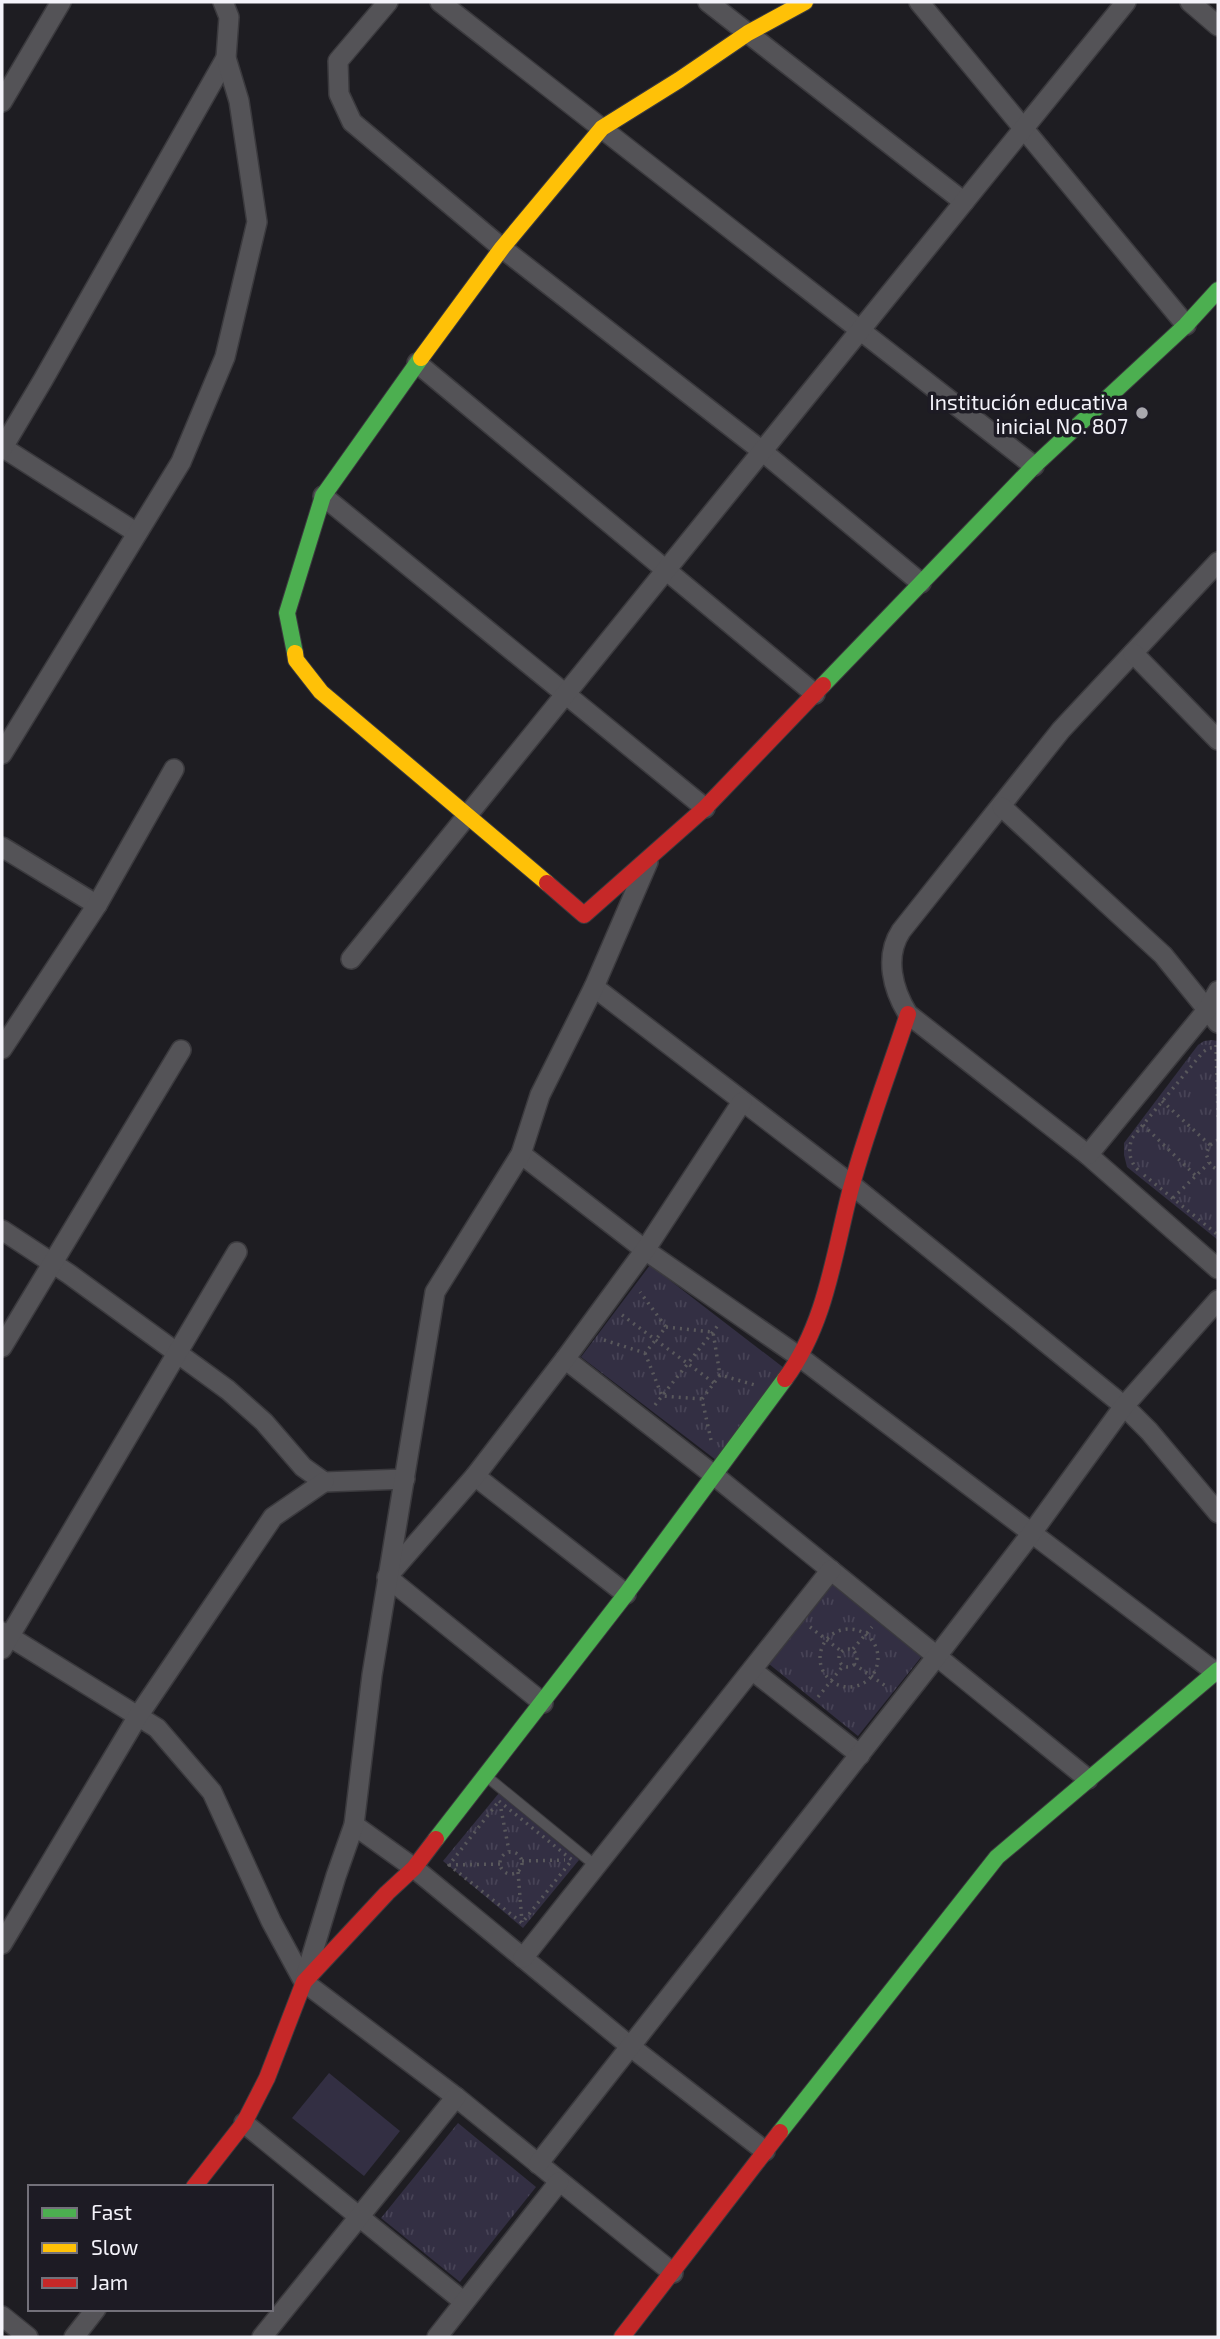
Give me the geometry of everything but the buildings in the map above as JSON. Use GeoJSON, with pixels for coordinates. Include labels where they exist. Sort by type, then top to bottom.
{"type":"FeatureCollection","features":[{"type":"Feature","properties":{"kind":"street"},"geometry":{"type":"LineString","coordinates":[[2,102],[61,2]]}},
{"type":"Feature","properties":{"kind":"street"},"geometry":{"type":"LineString","coordinates":[[2,754],[181,462],[225,357],[257,222],[239,101],[226,58],[229,17],[223,2]]}},
{"type":"Feature","properties":{"kind":"street"},"geometry":{"type":"LineString","coordinates":[[388,2],[338,61],[339,94],[352,122],[502,248],[762,451],[921,583]]}},
{"type":"Feature","properties":{"kind":"street"},"geometry":{"type":"LineString","coordinates":[[440,2],[1034,466]]}},
{"type":"Feature","properties":{"kind":"street"},"geometry":{"type":"LineString","coordinates":[[708,2],[964,202]]}},
{"type":"Feature","properties":{"kind":"street"},"geometry":{"type":"LineString","coordinates":[[805,2],[748,33],[602,128],[502,248],[416,363],[323,496],[287,613],[296,660],[321,692],[584,915],[705,808],[1034,466],[1186,324],[1218,290]]}},
{"type":"Feature","properties":{"kind":"street"},"geometry":{"type":"LineString","coordinates":[[919,2],[1186,324]]}},
{"type":"Feature","properties":{"kind":"street"},"geometry":{"type":"LineString","coordinates":[[351,959],[1126,2]]}},
{"type":"Feature","properties":{"kind":"street"},"geometry":{"type":"LineString","coordinates":[[1190,2],[1218,26]]}},
{"type":"Feature","properties":{"kind":"street"},"geometry":{"type":"LineString","coordinates":[[137,533],[2,448],[226,58]]}},
{"type":"Feature","properties":{"kind":"street"},"geometry":{"type":"LineString","coordinates":[[416,363],[814,694]]}},
{"type":"Feature","properties":{"kind":"street"},"geometry":{"type":"LineString","coordinates":[[323,496],[705,808]]}},
{"type":"Feature","properties":{"kind":"street"},"geometry":{"type":"LineString","coordinates":[[1218,562],[1061,730],[897,939],[892,949],[896,992],[908,1014],[1088,1155],[1218,1269]]}},
{"type":"Feature","properties":{"kind":"street"},"geometry":{"type":"LineString","coordinates":[[1133,653],[1218,740]]}},
{"type":"Feature","properties":{"kind":"street"},"geometry":{"type":"LineString","coordinates":[[2,1049],[97,905],[174,769]]}},
{"type":"Feature","properties":{"kind":"street"},"geometry":{"type":"LineString","coordinates":[[1002,807],[1163,955],[1212,1016]]}},
{"type":"Feature","properties":{"kind":"street"},"geometry":{"type":"LineString","coordinates":[[2,847],[97,905]]}},
{"type":"Feature","properties":{"kind":"street"},"geometry":{"type":"LineString","coordinates":[[196,2185],[244,2123],[267,2078],[304,1982],[354,1825],[372,1675],[435,1292],[521,1154],[540,1095],[594,987],[651,856]]}},
{"type":"Feature","properties":{"kind":"street"},"geometry":{"type":"LineString","coordinates":[[594,987],[852,1185],[1124,1406],[1149,1431],[1218,1513]]}},
{"type":"Feature","properties":{"kind":"street"},"geometry":{"type":"LineString","coordinates":[[1088,1155],[1212,1016],[1218,991]]}},
{"type":"Feature","properties":{"kind":"street"},"geometry":{"type":"LineString","coordinates":[[304,1982],[414,1868],[626,1594],[801,1357],[819,1317],[852,1185],[908,1014]]}},
{"type":"Feature","properties":{"kind":"street"},"geometry":{"type":"LineString","coordinates":[[2,1347],[181,1051]]}},
{"type":"Feature","properties":{"kind":"street"},"geometry":{"type":"LineString","coordinates":[[387,1577],[475,1476],[565,1359],[645,1251],[742,1102]]}},
{"type":"Feature","properties":{"kind":"street"},"geometry":{"type":"LineString","coordinates":[[521,1154],[645,1251],[801,1357],[1031,1534],[1217,1671],[997,1857],[622,2337]]}},
{"type":"Feature","properties":{"kind":"street"},"geometry":{"type":"LineString","coordinates":[[2,1230],[228,1390],[264,1422],[303,1467],[324,1482]]}},
{"type":"Feature","properties":{"kind":"street"},"geometry":{"type":"LineString","coordinates":[[237,1252],[4,1639],[157,1728],[212,1792],[271,1921],[304,1982],[456,2097],[673,2273]]}},
{"type":"Feature","properties":{"kind":"street"},"geometry":{"type":"LineString","coordinates":[[538,2164],[937,1656],[1031,1534],[1124,1406],[1218,1300]]}},
{"type":"Feature","properties":{"kind":"street"},"geometry":{"type":"LineString","coordinates":[[565,1359],[715,1476],[1088,1779]]}},
{"type":"Feature","properties":{"kind":"street"},"geometry":{"type":"LineString","coordinates":[[475,1476],[626,1594]]}},
{"type":"Feature","properties":{"kind":"street"},"geometry":{"type":"LineString","coordinates":[[2,1944],[138,1716],[273,1517],[324,1482],[405,1479]]}},
{"type":"Feature","properties":{"kind":"street"},"geometry":{"type":"LineString","coordinates":[[523,1958],[831,1570]]}},
{"type":"Feature","properties":{"kind":"street"},"geometry":{"type":"LineString","coordinates":[[387,1577],[543,1703]]}},
{"type":"Feature","properties":{"kind":"street"},"geometry":{"type":"LineString","coordinates":[[752,1670],[860,1755]]}},
{"type":"Feature","properties":{"kind":"street"},"geometry":{"type":"LineString","coordinates":[[354,1825],[414,1868],[631,2047],[765,2151]]}},
{"type":"Feature","properties":{"kind":"street"},"geometry":{"type":"LineString","coordinates":[[262,2337],[456,2097]]}},
{"type":"Feature","properties":{"kind":"street"},"geometry":{"type":"LineString","coordinates":[[244,2123],[464,2302]]}},
{"type":"Feature","properties":{"kind":"street"},"geometry":{"type":"LineString","coordinates":[[437,2337],[559,2182]]}},
{"type":"Feature","properties":{"kind":"street"},"geometry":{"type":"LineString","coordinates":[[74,2337],[94,2311]]}},
{"type":"Feature","properties":{"kind":"street"},"geometry":{"type":"LineString","coordinates":[[2,2316],[28,2337]]}},
{"type":"Feature","properties":{"kind":"lane"},"geometry":{"type":"LineString","coordinates":[[486,1776],[503,1797],[596,1866]]}},
{"type":"Feature","properties":{"kind":"path"},"geometry":{"type":"LineString","coordinates":[[1212,1016],[1217,1047],[1218,1117]]}},
{"type":"Feature","properties":{"kind":"path"},"geometry":{"type":"LineString","coordinates":[[1217,1047],[1203,1052],[1132,1139],[1130,1145],[1131,1160],[1135,1168],[1218,1236]]}},
{"type":"Feature","properties":{"kind":"path"},"geometry":{"type":"LineString","coordinates":[[1162,1101],[1210,1144]]}},
{"type":"Feature","properties":{"kind":"path"},"geometry":{"type":"LineString","coordinates":[[1143,1125],[1196,1176]]}},
{"type":"Feature","properties":{"kind":"path"},"geometry":{"type":"LineString","coordinates":[[1218,1140],[1210,1144],[1206,1154],[1209,1163],[1218,1170]]}},
{"type":"Feature","properties":{"kind":"path"},"geometry":{"type":"LineString","coordinates":[[1173,1198],[1209,1163]]}},
{"type":"Feature","properties":{"kind":"path"},"geometry":{"type":"LineString","coordinates":[[634,1300],[647,1283]]}},
{"type":"Feature","properties":{"kind":"path"},"geometry":{"type":"LineString","coordinates":[[640,1292],[666,1327],[713,1332]]}},
{"type":"Feature","properties":{"kind":"path"},"geometry":{"type":"LineString","coordinates":[[616,1324],[628,1307]]}},
{"type":"Feature","properties":{"kind":"path"},"geometry":{"type":"LineString","coordinates":[[622,1315],[714,1383]]}},
{"type":"Feature","properties":{"kind":"path"},"geometry":{"type":"LineString","coordinates":[[655,1405],[720,1323]]}},
{"type":"Feature","properties":{"kind":"path"},"geometry":{"type":"LineString","coordinates":[[645,1353],[666,1327]]}},
{"type":"Feature","properties":{"kind":"path"},"geometry":{"type":"LineString","coordinates":[[597,1348],[609,1332]]}},
{"type":"Feature","properties":{"kind":"path"},"geometry":{"type":"LineString","coordinates":[[713,1332],[720,1375],[702,1399],[713,1450],[715,1476]]}},
{"type":"Feature","properties":{"kind":"path"},"geometry":{"type":"LineString","coordinates":[[603,1340],[645,1353]]}},
{"type":"Feature","properties":{"kind":"path"},"geometry":{"type":"LineString","coordinates":[[645,1353],[662,1396]]}},
{"type":"Feature","properties":{"kind":"path"},"geometry":{"type":"LineString","coordinates":[[720,1375],[763,1388]]}},
{"type":"Feature","properties":{"kind":"path"},"geometry":{"type":"LineString","coordinates":[[662,1396],[702,1399]]}},
{"type":"Feature","properties":{"kind":"path"},"geometry":{"type":"LineString","coordinates":[[806,1623],[841,1651]]}},
{"type":"Feature","properties":{"kind":"path"},"geometry":{"type":"LineString","coordinates":[[853,1649],[875,1623]]}},
{"type":"Feature","properties":{"kind":"path"},"geometry":{"type":"LineString","coordinates":[[850,1629],[865,1634],[877,1651],[878,1660],[872,1676],[856,1686],[848,1687],[831,1681],[825,1674],[820,1657],[827,1640],[841,1630],[850,1629]]}},
{"type":"Feature","properties":{"kind":"path"},"geometry":{"type":"LineString","coordinates":[[843,1666],[838,1657],[841,1651],[853,1649]]}},
{"type":"Feature","properties":{"kind":"path"},"geometry":{"type":"LineString","coordinates":[[843,1666],[854,1664],[857,1658],[853,1649]]}},
{"type":"Feature","properties":{"kind":"path"},"geometry":{"type":"LineString","coordinates":[[854,1664],[891,1690]]}},
{"type":"Feature","properties":{"kind":"path"},"geometry":{"type":"LineString","coordinates":[[818,1697],[843,1666]]}},
{"type":"Feature","properties":{"kind":"path"},"geometry":{"type":"LineString","coordinates":[[503,1797],[572,1860]]}},
{"type":"Feature","properties":{"kind":"path"},"geometry":{"type":"LineString","coordinates":[[503,1797],[509,1851]]}},
{"type":"Feature","properties":{"kind":"path"},"geometry":{"type":"LineString","coordinates":[[449,1865],[503,1797]]}},
{"type":"Feature","properties":{"kind":"path"},"geometry":{"type":"LineString","coordinates":[[509,1851],[520,1856],[522,1861],[518,1872],[523,1958]]}},
{"type":"Feature","properties":{"kind":"path"},"geometry":{"type":"LineString","coordinates":[[500,1864],[504,1854],[509,1851]]}},
{"type":"Feature","properties":{"kind":"path"},"geometry":{"type":"LineString","coordinates":[[522,1923],[572,1860]]}},
{"type":"Feature","properties":{"kind":"path"},"geometry":{"type":"LineString","coordinates":[[522,1861],[572,1860],[596,1866]]}},
{"type":"Feature","properties":{"kind":"path"},"geometry":{"type":"LineString","coordinates":[[414,1868],[500,1864]]}},
{"type":"Feature","properties":{"kind":"path"},"geometry":{"type":"LineString","coordinates":[[500,1864],[506,1873],[518,1872]]}},
{"type":"Feature","properties":{"kind":"path"},"geometry":{"type":"LineString","coordinates":[[449,1865],[522,1923]]}},
{"type":"Feature","properties":{"kind":"green space"},"geometry":{"type":"Polygon","coordinates":[[[1212,1040],[1218,1041],[1218,1240],[1127,1167],[1124,1155],[1124,1143],[1198,1045],[1212,1040]]]}},
{"type":"Feature","properties":{"kind":"green space"},"geometry":{"type":"Polygon","coordinates":[[[650,1265],[784,1368],[716,1460],[581,1357],[650,1265]]]}},
{"type":"Feature","properties":{"kind":"green space"},"geometry":{"type":"Polygon","coordinates":[[[833,1584],[922,1656],[858,1736],[769,1664],[833,1584]]]}},
{"type":"Feature","properties":{"kind":"green space"},"geometry":{"type":"Polygon","coordinates":[[[499,1793],[579,1860],[523,1928],[443,1861],[499,1793]]]}},
{"type":"Feature","properties":{"kind":"green space"},"geometry":{"type":"Polygon","coordinates":[[[329,2073],[400,2131],[364,2176],[292,2118],[329,2073]]]}},
{"type":"Feature","properties":{"kind":"green space"},"geometry":{"type":"Polygon","coordinates":[[[458,2123],[536,2187],[460,2282],[381,2218],[458,2123]]]}},
{"type":"Feature","properties":{"kind":"traffic: fast"},"geometry":{"type":"LineString","coordinates":[[823,685],[1034,466],[1186,325],[1218,290]]}},
{"type":"Feature","properties":{"kind":"traffic: fast"},"geometry":{"type":"LineString","coordinates":[[295,653],[287,613],[323,496],[421,358]]}},
{"type":"Feature","properties":{"kind":"traffic: fast"},"geometry":{"type":"LineString","coordinates":[[436,1839],[626,1594],[785,1379]]}},
{"type":"Feature","properties":{"kind":"traffic: fast"},"geometry":{"type":"LineString","coordinates":[[780,2132],[997,1857],[1218,1670]]}},
{"type":"Feature","properties":{"kind":"traffic: slow"},"geometry":{"type":"LineString","coordinates":[[421,358],[502,248],[602,128],[748,33],[805,2]]}},
{"type":"Feature","properties":{"kind":"traffic: slow"},"geometry":{"type":"LineString","coordinates":[[295,653],[296,660],[321,692],[547,883]]}},
{"type":"Feature","properties":{"kind":"traffic: jam"},"geometry":{"type":"LineString","coordinates":[[547,883],[584,915],[705,808],[823,685]]}},
{"type":"Feature","properties":{"kind":"traffic: jam"},"geometry":{"type":"LineString","coordinates":[[785,1379],[799,1358],[819,1312],[857,1166],[908,1014]]}},
{"type":"Feature","properties":{"kind":"traffic: jam"},"geometry":{"type":"LineString","coordinates":[[196,2185],[244,2123],[267,2078],[304,1982],[414,1868],[436,1839]]}},
{"type":"Feature","properties":{"kind":"traffic: jam"},"geometry":{"type":"LineString","coordinates":[[622,2337],[780,2132]]}},
{"type":"Feature","properties":{"kind":"place","name":"Institución educativa inicial No. 807"},"geometry":{"type":"Point","coordinates":[1142,413]}}]}
